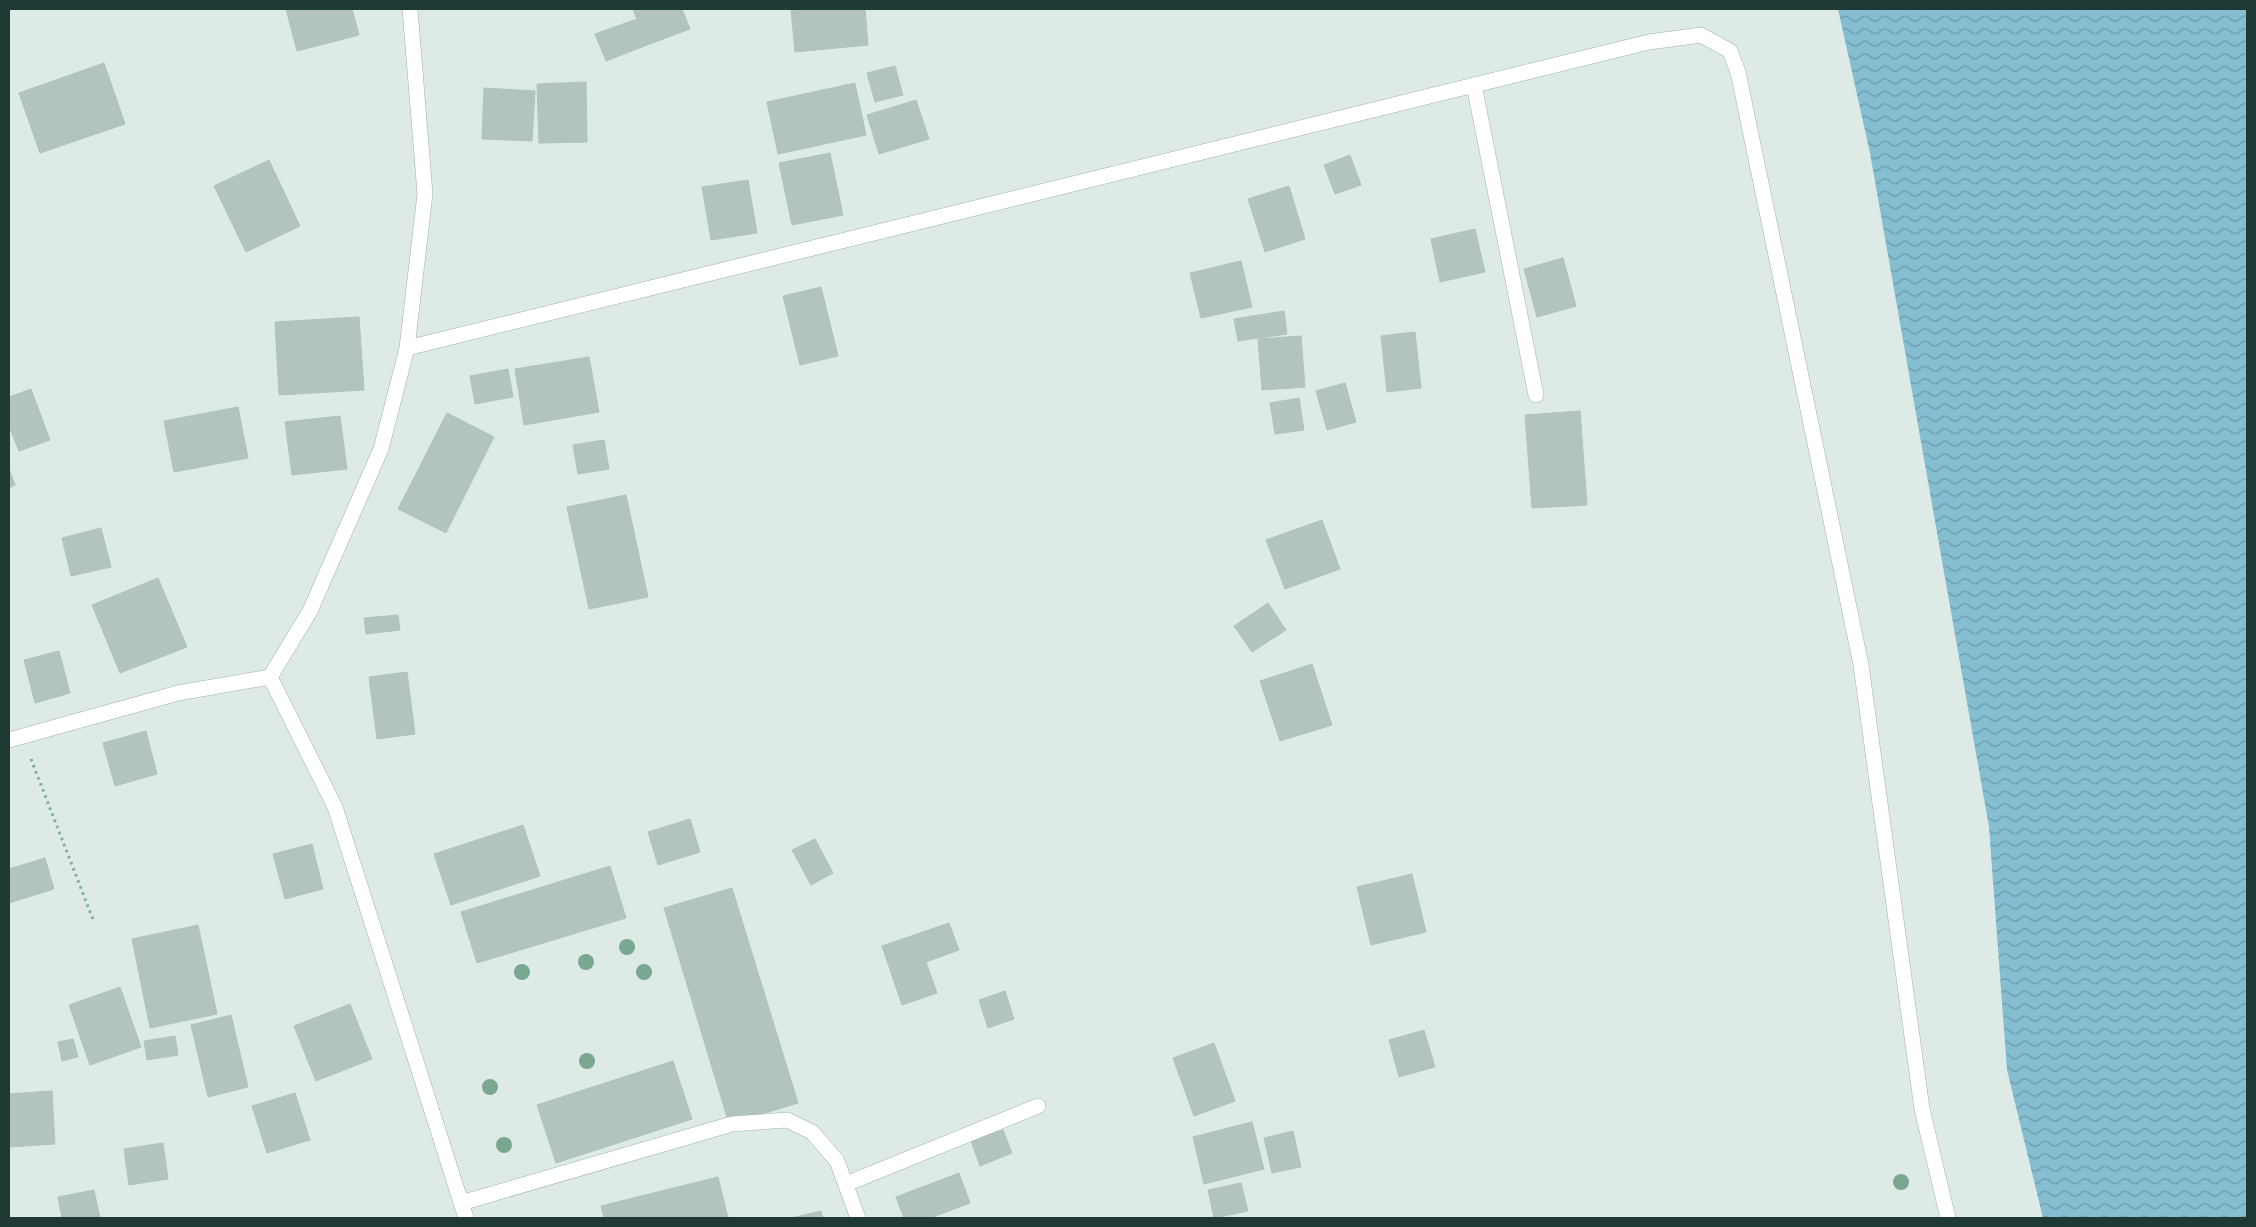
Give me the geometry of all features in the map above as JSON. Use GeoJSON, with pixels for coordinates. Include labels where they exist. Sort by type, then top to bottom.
{"type":"FeatureCollection","features":[{"type":"Feature","properties":{"kind":"street"},"geometry":{"type":"LineString","coordinates":[[15,738],[178,693],[270,677],[310,611],[381,449],[408,348],[425,194],[410,9]]}},
{"type":"Feature","properties":{"kind":"street"},"geometry":{"type":"LineString","coordinates":[[408,348],[1658,41],[1701,35],[1730,50],[1738,72],[1861,665],[1922,1109],[1948,1218]]}},
{"type":"Feature","properties":{"kind":"street"},"geometry":{"type":"LineString","coordinates":[[1474,85],[1536,395]]}},
{"type":"Feature","properties":{"kind":"street"},"geometry":{"type":"LineString","coordinates":[[270,677],[335,807],[466,1218]]}},
{"type":"Feature","properties":{"kind":"street"},"geometry":{"type":"LineString","coordinates":[[846,1184],[1038,1106]]}},
{"type":"Feature","properties":{"kind":"street"},"geometry":{"type":"LineString","coordinates":[[461,1203],[732,1124],[787,1120],[812,1132],[837,1161],[858,1218]]}},
{"type":"Feature","properties":{"kind":"path"},"geometry":{"type":"LineString","coordinates":[[15,738],[94,922]]}},
{"type":"Feature","properties":{"kind":"water"},"geometry":{"type":"Polygon","coordinates":[[[1838,9],[2247,9],[2247,1218],[2043,1218],[2007,1070],[1989,827],[1870,153],[1838,9]]]}},
{"type":"Feature","properties":{"kind":"building"},"geometry":{"type":"Polygon","coordinates":[[[286,9],[352,9],[359,35],[297,51],[286,9]]]}},
{"type":"Feature","properties":{"kind":"building"},"geometry":{"type":"Polygon","coordinates":[[[633,9],[682,9],[690,29],[647,45],[633,9]]]}},
{"type":"Feature","properties":{"kind":"building"},"geometry":{"type":"Polygon","coordinates":[[[865,9],[868,45],[795,52],[791,10],[865,9]]]}},
{"type":"Feature","properties":{"kind":"building"},"geometry":{"type":"Polygon","coordinates":[[[637,19],[647,45],[606,61],[595,34],[637,19]]]}},
{"type":"Feature","properties":{"kind":"building"},"geometry":{"type":"Polygon","coordinates":[[[104,63],[125,124],[40,153],[19,93],[104,63]]]}},
{"type":"Feature","properties":{"kind":"building"},"geometry":{"type":"Polygon","coordinates":[[[895,66],[903,95],[875,102],[867,73],[895,66]]]}},
{"type":"Feature","properties":{"kind":"building"},"geometry":{"type":"Polygon","coordinates":[[[586,82],[587,142],[539,143],[537,84],[586,82]]]}},
{"type":"Feature","properties":{"kind":"building"},"geometry":{"type":"Polygon","coordinates":[[[855,83],[866,135],[778,154],[767,102],[855,83]]]}},
{"type":"Feature","properties":{"kind":"building"},"geometry":{"type":"Polygon","coordinates":[[[484,88],[535,91],[532,141],[482,139],[484,88]]]}},
{"type":"Feature","properties":{"kind":"building"},"geometry":{"type":"Polygon","coordinates":[[[916,100],[929,139],[879,154],[867,115],[916,100]]]}},
{"type":"Feature","properties":{"kind":"building"},"geometry":{"type":"Polygon","coordinates":[[[830,153],[843,215],[792,225],[779,163],[830,153]]]}},
{"type":"Feature","properties":{"kind":"building"},"geometry":{"type":"Polygon","coordinates":[[[1350,155],[1361,185],[1335,194],[1324,165],[1350,155]]]}},
{"type":"Feature","properties":{"kind":"building"},"geometry":{"type":"Polygon","coordinates":[[[269,160],[300,226],[246,252],[214,186],[269,160]]]}},
{"type":"Feature","properties":{"kind":"building"},"geometry":{"type":"Polygon","coordinates":[[[748,180],[757,233],[711,240],[702,187],[748,180]]]}},
{"type":"Feature","properties":{"kind":"building"},"geometry":{"type":"Polygon","coordinates":[[[1289,186],[1305,239],[1265,252],[1248,199],[1289,186]]]}},
{"type":"Feature","properties":{"kind":"building"},"geometry":{"type":"Polygon","coordinates":[[[1475,229],[1485,272],[1440,282],[1431,239],[1475,229]]]}},
{"type":"Feature","properties":{"kind":"building"},"geometry":{"type":"Polygon","coordinates":[[[1563,258],[1576,306],[1537,317],[1524,269],[1563,258]]]}},
{"type":"Feature","properties":{"kind":"building"},"geometry":{"type":"Polygon","coordinates":[[[1241,261],[1252,307],[1201,318],[1190,273],[1241,261]]]}},
{"type":"Feature","properties":{"kind":"building"},"geometry":{"type":"Polygon","coordinates":[[[821,287],[838,356],[800,365],[783,296],[821,287]]]}},
{"type":"Feature","properties":{"kind":"building"},"geometry":{"type":"Polygon","coordinates":[[[1284,311],[1287,334],[1238,341],[1234,319],[1284,311]]]}},
{"type":"Feature","properties":{"kind":"building"},"geometry":{"type":"Polygon","coordinates":[[[359,317],[364,390],[279,395],[275,322],[359,317]]]}},
{"type":"Feature","properties":{"kind":"building"},"geometry":{"type":"Polygon","coordinates":[[[1415,332],[1421,388],[1387,392],[1381,336],[1415,332]]]}},
{"type":"Feature","properties":{"kind":"building"},"geometry":{"type":"Polygon","coordinates":[[[1301,336],[1305,387],[1262,390],[1258,339],[1301,336]]]}},
{"type":"Feature","properties":{"kind":"building"},"geometry":{"type":"Polygon","coordinates":[[[589,357],[599,412],[524,425],[515,369],[589,357]]]}},
{"type":"Feature","properties":{"kind":"building"},"geometry":{"type":"Polygon","coordinates":[[[508,369],[513,397],[475,404],[470,376],[508,369]]]}},
{"type":"Feature","properties":{"kind":"building"},"geometry":{"type":"Polygon","coordinates":[[[1345,383],[1356,422],[1327,430],[1316,391],[1345,383]]]}},
{"type":"Feature","properties":{"kind":"building"},"geometry":{"type":"Polygon","coordinates":[[[31,389],[50,440],[19,451],[9,426],[9,397],[31,389]]]}},
{"type":"Feature","properties":{"kind":"building"},"geometry":{"type":"Polygon","coordinates":[[[1299,398],[1304,430],[1275,434],[1270,403],[1299,398]]]}},
{"type":"Feature","properties":{"kind":"building"},"geometry":{"type":"Polygon","coordinates":[[[238,407],[248,458],[174,472],[164,421],[238,407]]]}},
{"type":"Feature","properties":{"kind":"building"},"geometry":{"type":"Polygon","coordinates":[[[1580,411],[1587,505],[1532,508],[1525,415],[1580,411]]]}},
{"type":"Feature","properties":{"kind":"building"},"geometry":{"type":"Polygon","coordinates":[[[447,413],[494,437],[446,533],[398,509],[447,413]]]}},
{"type":"Feature","properties":{"kind":"building"},"geometry":{"type":"Polygon","coordinates":[[[340,416],[347,469],[292,475],[285,422],[340,416]]]}},
{"type":"Feature","properties":{"kind":"building"},"geometry":{"type":"Polygon","coordinates":[[[604,440],[609,469],[578,474],[573,445],[604,440]]]}},
{"type":"Feature","properties":{"kind":"building"},"geometry":{"type":"Polygon","coordinates":[[[9,469],[15,485],[9,488],[9,469]]]}},
{"type":"Feature","properties":{"kind":"building"},"geometry":{"type":"Polygon","coordinates":[[[626,495],[648,597],[589,609],[567,507],[626,495]]]}},
{"type":"Feature","properties":{"kind":"building"},"geometry":{"type":"Polygon","coordinates":[[[1322,520],[1340,569],[1285,589],[1266,540],[1322,520]]]}},
{"type":"Feature","properties":{"kind":"building"},"geometry":{"type":"Polygon","coordinates":[[[101,528],[111,567],[71,576],[62,538],[101,528]]]}},
{"type":"Feature","properties":{"kind":"building"},"geometry":{"type":"Polygon","coordinates":[[[158,578],[187,647],[120,673],[92,605],[158,578]]]}},
{"type":"Feature","properties":{"kind":"building"},"geometry":{"type":"Polygon","coordinates":[[[1268,603],[1286,630],[1252,652],[1234,626],[1268,603]]]}},
{"type":"Feature","properties":{"kind":"building"},"geometry":{"type":"Polygon","coordinates":[[[398,615],[400,630],[366,634],[364,618],[398,615]]]}},
{"type":"Feature","properties":{"kind":"building"},"geometry":{"type":"Polygon","coordinates":[[[59,651],[70,693],[35,703],[24,660],[59,651]]]}},
{"type":"Feature","properties":{"kind":"building"},"geometry":{"type":"Polygon","coordinates":[[[1312,664],[1332,725],[1280,741],[1260,681],[1312,664]]]}},
{"type":"Feature","properties":{"kind":"building"},"geometry":{"type":"Polygon","coordinates":[[[407,672],[415,734],[377,739],[369,677],[407,672]]]}},
{"type":"Feature","properties":{"kind":"building"},"geometry":{"type":"Polygon","coordinates":[[[146,731],[157,774],[115,786],[103,743],[146,731]]]}},
{"type":"Feature","properties":{"kind":"building"},"geometry":{"type":"Polygon","coordinates":[[[690,819],[700,852],[658,865],[648,832],[690,819]]]}},
{"type":"Feature","properties":{"kind":"building"},"geometry":{"type":"Polygon","coordinates":[[[523,825],[540,876],[451,905],[434,854],[523,825]]]}},
{"type":"Feature","properties":{"kind":"building"},"geometry":{"type":"Polygon","coordinates":[[[815,839],[833,873],[811,885],[792,850],[815,839]]]}},
{"type":"Feature","properties":{"kind":"building"},"geometry":{"type":"Polygon","coordinates":[[[312,844],[323,889],[285,899],[273,854],[312,844]]]}},
{"type":"Feature","properties":{"kind":"building"},"geometry":{"type":"Polygon","coordinates":[[[45,858],[54,889],[9,903],[9,869],[45,858]]]}},
{"type":"Feature","properties":{"kind":"building"},"geometry":{"type":"Polygon","coordinates":[[[610,866],[626,918],[477,963],[461,912],[610,866]]]}},
{"type":"Feature","properties":{"kind":"building"},"geometry":{"type":"Polygon","coordinates":[[[1412,874],[1426,932],[1371,945],[1357,887],[1412,874]]]}},
{"type":"Feature","properties":{"kind":"building"},"geometry":{"type":"Polygon","coordinates":[[[732,888],[798,1103],[729,1124],[664,908],[732,888]]]}},
{"type":"Feature","properties":{"kind":"building"},"geometry":{"type":"Polygon","coordinates":[[[949,923],[959,950],[926,962],[937,993],[902,1005],[882,946],[949,923]]]}},
{"type":"Feature","properties":{"kind":"building"},"geometry":{"type":"Polygon","coordinates":[[[198,925],[217,1014],[150,1028],[132,939],[198,925]]]}},
{"type":"Feature","properties":{"kind":"building"},"geometry":{"type":"Polygon","coordinates":[[[120,987],[141,1047],[90,1065],[69,1005],[120,987]]]}},
{"type":"Feature","properties":{"kind":"building"},"geometry":{"type":"Polygon","coordinates":[[[1005,991],[1014,1019],[988,1028],[979,1000],[1005,991]]]}},
{"type":"Feature","properties":{"kind":"building"},"geometry":{"type":"Polygon","coordinates":[[[350,1004],[372,1059],[316,1081],[294,1026],[350,1004]]]}},
{"type":"Feature","properties":{"kind":"building"},"geometry":{"type":"Polygon","coordinates":[[[231,1015],[248,1087],[208,1097],[191,1025],[231,1015]]]}},
{"type":"Feature","properties":{"kind":"building"},"geometry":{"type":"Polygon","coordinates":[[[1424,1030],[1435,1067],[1399,1077],[1389,1040],[1424,1030]]]}},
{"type":"Feature","properties":{"kind":"building"},"geometry":{"type":"Polygon","coordinates":[[[175,1036],[178,1055],[147,1060],[144,1041],[175,1036]]]}},
{"type":"Feature","properties":{"kind":"building"},"geometry":{"type":"Polygon","coordinates":[[[73,1039],[78,1057],[62,1061],[58,1042],[73,1039]]]}},
{"type":"Feature","properties":{"kind":"building"},"geometry":{"type":"Polygon","coordinates":[[[1214,1043],[1235,1101],[1194,1116],[1173,1058],[1214,1043]]]}},
{"type":"Feature","properties":{"kind":"building"},"geometry":{"type":"Polygon","coordinates":[[[673,1061],[692,1119],[556,1163],[537,1105],[673,1061]]]}},
{"type":"Feature","properties":{"kind":"building"},"geometry":{"type":"Polygon","coordinates":[[[52,1091],[55,1144],[9,1147],[9,1094],[52,1091]]]}},
{"type":"Feature","properties":{"kind":"building"},"geometry":{"type":"Polygon","coordinates":[[[295,1093],[310,1140],[267,1153],[252,1106],[295,1093]]]}},
{"type":"Feature","properties":{"kind":"building"},"geometry":{"type":"Polygon","coordinates":[[[1252,1122],[1264,1169],[1204,1184],[1193,1137],[1252,1122]]]}},
{"type":"Feature","properties":{"kind":"building"},"geometry":{"type":"Polygon","coordinates":[[[1003,1130],[1012,1153],[980,1166],[971,1141],[1003,1130]]]}},
{"type":"Feature","properties":{"kind":"building"},"geometry":{"type":"Polygon","coordinates":[[[1293,1131],[1301,1167],[1272,1173],[1264,1138],[1293,1131]]]}},
{"type":"Feature","properties":{"kind":"building"},"geometry":{"type":"Polygon","coordinates":[[[163,1143],[168,1179],[129,1185],[124,1149],[163,1143]]]}},
{"type":"Feature","properties":{"kind":"building"},"geometry":{"type":"Polygon","coordinates":[[[959,1173],[970,1203],[930,1218],[904,1218],[896,1197],[959,1173]]]}},
{"type":"Feature","properties":{"kind":"building"},"geometry":{"type":"Polygon","coordinates":[[[718,1177],[728,1218],[604,1218],[601,1206],[718,1177]]]}},
{"type":"Feature","properties":{"kind":"building"},"geometry":{"type":"Polygon","coordinates":[[[1241,1183],[1248,1211],[1214,1218],[1208,1190],[1241,1183]]]}},
{"type":"Feature","properties":{"kind":"building"},"geometry":{"type":"Polygon","coordinates":[[[94,1190],[100,1218],[62,1218],[58,1197],[94,1190]]]}},
{"type":"Feature","properties":{"kind":"building"},"geometry":{"type":"Polygon","coordinates":[[[821,1211],[823,1218],[791,1218],[821,1211]]]}}]}
